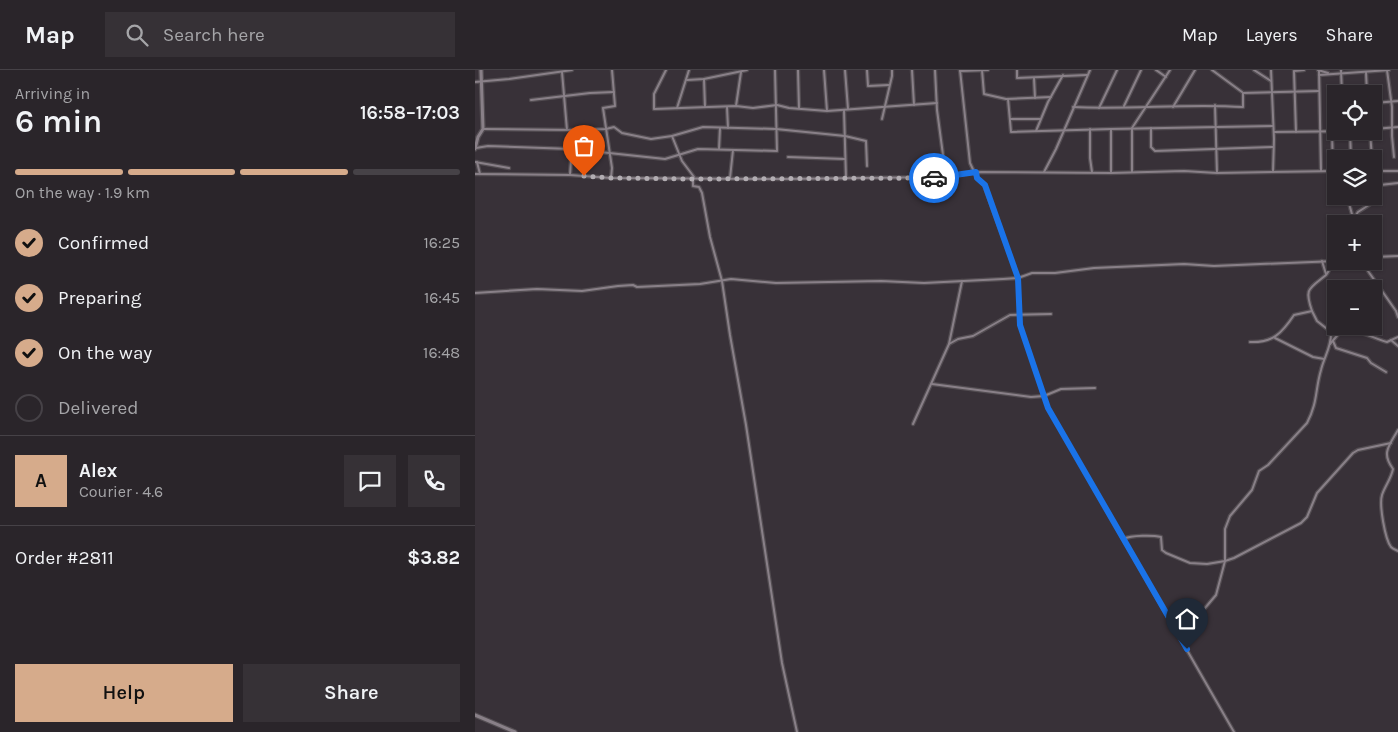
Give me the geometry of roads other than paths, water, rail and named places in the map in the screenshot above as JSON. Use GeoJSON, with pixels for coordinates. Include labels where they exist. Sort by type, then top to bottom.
{"type":"FeatureCollection","features":[{"type":"Feature","properties":{"kind":"street"},"geometry":{"type":"LineString","coordinates":[[481,70],[483,129]]}},
{"type":"Feature","properties":{"kind":"street"},"geometry":{"type":"LineString","coordinates":[[475,82],[572,70]]}},
{"type":"Feature","properties":{"kind":"street"},"geometry":{"type":"LineString","coordinates":[[611,178],[612,168],[603,108],[615,106],[613,70]]}},
{"type":"Feature","properties":{"kind":"street"},"geometry":{"type":"LineString","coordinates":[[666,70],[655,94],[654,109],[777,106],[844,110],[937,103]]}},
{"type":"Feature","properties":{"kind":"street"},"geometry":{"type":"LineString","coordinates":[[676,109],[689,70]]}},
{"type":"Feature","properties":{"kind":"street"},"geometry":{"type":"LineString","coordinates":[[687,80],[703,79],[747,70]]}},
{"type":"Feature","properties":{"kind":"street"},"geometry":{"type":"LineString","coordinates":[[775,70],[777,106],[776,129],[777,152],[698,149],[665,159],[572,149],[488,146],[475,149],[476,136],[483,129],[573,130],[614,127],[622,133],[651,138],[672,136],[703,127],[776,129],[845,136],[866,141],[867,166]]}},
{"type":"Feature","properties":{"kind":"street"},"geometry":{"type":"LineString","coordinates":[[798,70],[799,108]]}},
{"type":"Feature","properties":{"kind":"street"},"geometry":{"type":"LineString","coordinates":[[824,70],[827,110]]}},
{"type":"Feature","properties":{"kind":"street"},"geometry":{"type":"LineString","coordinates":[[845,70],[848,109]]}},
{"type":"Feature","properties":{"kind":"street"},"geometry":{"type":"LineString","coordinates":[[867,70],[868,86],[889,85]]}},
{"type":"Feature","properties":{"kind":"street"},"geometry":{"type":"LineString","coordinates":[[881,119],[892,70]]}},
{"type":"Feature","properties":{"kind":"street"},"geometry":{"type":"LineString","coordinates":[[912,70],[914,105]]}},
{"type":"Feature","properties":{"kind":"street"},"geometry":{"type":"LineString","coordinates":[[935,70],[943,154]]}},
{"type":"Feature","properties":{"kind":"street"},"geometry":{"type":"LineString","coordinates":[[988,70],[960,70],[970,163],[976,172],[977,178],[985,185],[1018,278],[1020,325],[1048,408],[1234,732]]}},
{"type":"Feature","properties":{"kind":"street"},"geometry":{"type":"LineString","coordinates":[[982,70],[984,94],[1008,98],[1051,97]]}},
{"type":"Feature","properties":{"kind":"street"},"geometry":{"type":"LineString","coordinates":[[1017,70],[1017,78],[1087,75]]}},
{"type":"Feature","properties":{"kind":"street"},"geometry":{"type":"LineString","coordinates":[[1044,172],[1090,70]]}},
{"type":"Feature","properties":{"kind":"street"},"geometry":{"type":"LineString","coordinates":[[1099,108],[1117,70]]}},
{"type":"Feature","properties":{"kind":"street"},"geometry":{"type":"LineString","coordinates":[[1123,108],[1141,70]]}},
{"type":"Feature","properties":{"kind":"street"},"geometry":{"type":"LineString","coordinates":[[1156,70],[1166,77]]}},
{"type":"Feature","properties":{"kind":"street"},"geometry":{"type":"LineString","coordinates":[[1132,172],[1131,128],[1171,70]]}},
{"type":"Feature","properties":{"kind":"street"},"geometry":{"type":"LineString","coordinates":[[1173,107],[1195,70]]}},
{"type":"Feature","properties":{"kind":"street"},"geometry":{"type":"LineString","coordinates":[[1212,70],[1243,93],[1319,91]]}},
{"type":"Feature","properties":{"kind":"street"},"geometry":{"type":"LineString","coordinates":[[1219,74],[1221,70]]}},
{"type":"Feature","properties":{"kind":"street"},"geometry":{"type":"LineString","coordinates":[[1254,70],[1271,81]]}},
{"type":"Feature","properties":{"kind":"street"},"geometry":{"type":"LineString","coordinates":[[1271,70],[1274,132],[1273,172]]}},
{"type":"Feature","properties":{"kind":"street"},"geometry":{"type":"LineString","coordinates":[[1296,132],[1294,71],[1303,70]]}},
{"type":"Feature","properties":{"kind":"street"},"geometry":{"type":"LineString","coordinates":[[1321,171],[1319,70],[1331,73]]}},
{"type":"Feature","properties":{"kind":"street"},"geometry":{"type":"LineString","coordinates":[[1319,75],[1341,71],[1366,72],[1388,70],[1394,157]]}},
{"type":"Feature","properties":{"kind":"street"},"geometry":{"type":"LineString","coordinates":[[1341,71],[1342,85]]}},
{"type":"Feature","properties":{"kind":"street"},"geometry":{"type":"LineString","coordinates":[[562,72],[567,130]]}},
{"type":"Feature","properties":{"kind":"street"},"geometry":{"type":"LineString","coordinates":[[736,106],[741,72]]}},
{"type":"Feature","properties":{"kind":"street"},"geometry":{"type":"LineString","coordinates":[[1366,72],[1367,85]]}},
{"type":"Feature","properties":{"kind":"street"},"geometry":{"type":"LineString","coordinates":[[1036,132],[1040,119],[1063,76]]}},
{"type":"Feature","properties":{"kind":"street"},"geometry":{"type":"LineString","coordinates":[[1034,78],[1035,98]]}},
{"type":"Feature","properties":{"kind":"street"},"geometry":{"type":"LineString","coordinates":[[703,79],[705,108]]}},
{"type":"Feature","properties":{"kind":"street"},"geometry":{"type":"LineString","coordinates":[[531,100],[614,92]]}},
{"type":"Feature","properties":{"kind":"street"},"geometry":{"type":"LineString","coordinates":[[1073,107],[1123,108],[1215,105],[1243,107],[1243,93]]}},
{"type":"Feature","properties":{"kind":"street"},"geometry":{"type":"LineString","coordinates":[[1008,98],[1011,132],[1273,126]]}},
{"type":"Feature","properties":{"kind":"street"},"geometry":{"type":"LineString","coordinates":[[1382,102],[1398,101]]}},
{"type":"Feature","properties":{"kind":"street"},"geometry":{"type":"LineString","coordinates":[[1215,105],[1217,173]]}},
{"type":"Feature","properties":{"kind":"street"},"geometry":{"type":"LineString","coordinates":[[727,107],[728,128]]}},
{"type":"Feature","properties":{"kind":"street"},"geometry":{"type":"LineString","coordinates":[[844,110],[846,178]]}},
{"type":"Feature","properties":{"kind":"street"},"geometry":{"type":"LineString","coordinates":[[1010,119],[1040,119]]}},
{"type":"Feature","properties":{"kind":"street"},"geometry":{"type":"LineString","coordinates":[[1382,129],[1398,127]]}},
{"type":"Feature","properties":{"kind":"street"},"geometry":{"type":"LineString","coordinates":[[719,149],[720,128]]}},
{"type":"Feature","properties":{"kind":"street"},"geometry":{"type":"LineString","coordinates":[[1151,128],[1151,147],[1155,150],[1273,147]]}},
{"type":"Feature","properties":{"kind":"street"},"geometry":{"type":"LineString","coordinates":[[1090,129],[1090,158],[1093,173]]}},
{"type":"Feature","properties":{"kind":"street"},"geometry":{"type":"LineString","coordinates":[[1111,129],[1111,173]]}},
{"type":"Feature","properties":{"kind":"street"},"geometry":{"type":"LineString","coordinates":[[570,174],[573,130]]}},
{"type":"Feature","properties":{"kind":"street"},"geometry":{"type":"LineString","coordinates":[[1274,132],[1327,132]]}},
{"type":"Feature","properties":{"kind":"street"},"geometry":{"type":"LineString","coordinates":[[672,136],[682,161],[694,178],[693,186],[699,188],[702,193],[710,237],[722,281],[782,663],[797,732]]}},
{"type":"Feature","properties":{"kind":"street"},"geometry":{"type":"LineString","coordinates":[[730,178],[733,150]]}},
{"type":"Feature","properties":{"kind":"street"},"geometry":{"type":"LineString","coordinates":[[788,157],[845,159]]}},
{"type":"Feature","properties":{"kind":"street"},"geometry":{"type":"LineString","coordinates":[[480,174],[476,162],[509,168]]}},
{"type":"Feature","properties":{"kind":"street"},"geometry":{"type":"LineString","coordinates":[[475,174],[570,174],[611,178],[937,178],[976,172],[1111,173],[1184,171],[1217,173],[1327,171]]}},
{"type":"Feature","properties":{"kind":"street"},"geometry":{"type":"LineString","coordinates":[[1382,171],[1398,171]]}},
{"type":"Feature","properties":{"kind":"street"},"geometry":{"type":"LineString","coordinates":[[1357,215],[1372,203],[1380,185],[1398,184]]}},
{"type":"Feature","properties":{"kind":"street"},"geometry":{"type":"LineString","coordinates":[[1382,257],[1398,256]]}},
{"type":"Feature","properties":{"kind":"street"},"geometry":{"type":"LineString","coordinates":[[1322,261],[1326,274]]}},
{"type":"Feature","properties":{"kind":"street"},"geometry":{"type":"LineString","coordinates":[[475,293],[537,289],[582,291],[633,285],[637,287],[700,284],[731,279],[776,282],[881,281],[924,283],[1018,278],[1032,273],[1055,273],[1093,268],[1184,264],[1214,266],[1327,261]]}},
{"type":"Feature","properties":{"kind":"street"},"geometry":{"type":"LineString","coordinates":[[1329,270],[1309,289],[1307,295],[1317,321],[1331,332],[1333,342],[1337,348],[1367,358],[1371,363],[1386,372]]}},
{"type":"Feature","properties":{"kind":"street"},"geometry":{"type":"LineString","coordinates":[[1369,270],[1398,317]]}},
{"type":"Feature","properties":{"kind":"street"},"geometry":{"type":"LineString","coordinates":[[913,424],[949,344],[962,280]]}},
{"type":"Feature","properties":{"kind":"street"},"geometry":{"type":"LineString","coordinates":[[1250,342],[1275,338],[1294,314],[1312,312]]}},
{"type":"Feature","properties":{"kind":"street"},"geometry":{"type":"LineString","coordinates":[[949,344],[958,338],[973,336],[1010,315],[1051,314]]}},
{"type":"Feature","properties":{"kind":"street"},"geometry":{"type":"LineString","coordinates":[[1330,344],[1341,331],[1341,333],[1347,331],[1364,333],[1384,341],[1398,337]]}},
{"type":"Feature","properties":{"kind":"street"},"geometry":{"type":"LineString","coordinates":[[1177,632],[1201,614],[1216,595],[1225,561],[1225,529],[1230,516],[1252,490],[1259,471],[1268,465],[1307,423],[1316,404],[1318,381],[1331,336]]}},
{"type":"Feature","properties":{"kind":"street"},"geometry":{"type":"LineString","coordinates":[[1275,338],[1313,356],[1324,359]]}},
{"type":"Feature","properties":{"kind":"street"},"geometry":{"type":"LineString","coordinates":[[1391,340],[1398,346]]}},
{"type":"Feature","properties":{"kind":"street"},"geometry":{"type":"LineString","coordinates":[[932,384],[1031,397],[1044,396],[1061,389],[1095,388]]}},
{"type":"Feature","properties":{"kind":"street"},"geometry":{"type":"LineString","coordinates":[[1398,430],[1386,454],[1387,460],[1393,469],[1392,476],[1382,496],[1381,509],[1387,538],[1391,546],[1398,551]]}},
{"type":"Feature","properties":{"kind":"street"},"geometry":{"type":"LineString","coordinates":[[1123,539],[1154,535],[1161,537],[1161,550],[1190,563],[1207,564],[1234,558],[1301,523],[1307,517],[1314,499],[1322,487],[1358,450],[1391,443]]}},
{"type":"Feature","properties":{"kind":"street"},"geometry":{"type":"LineString","coordinates":[[475,715],[515,732]]}}]}
